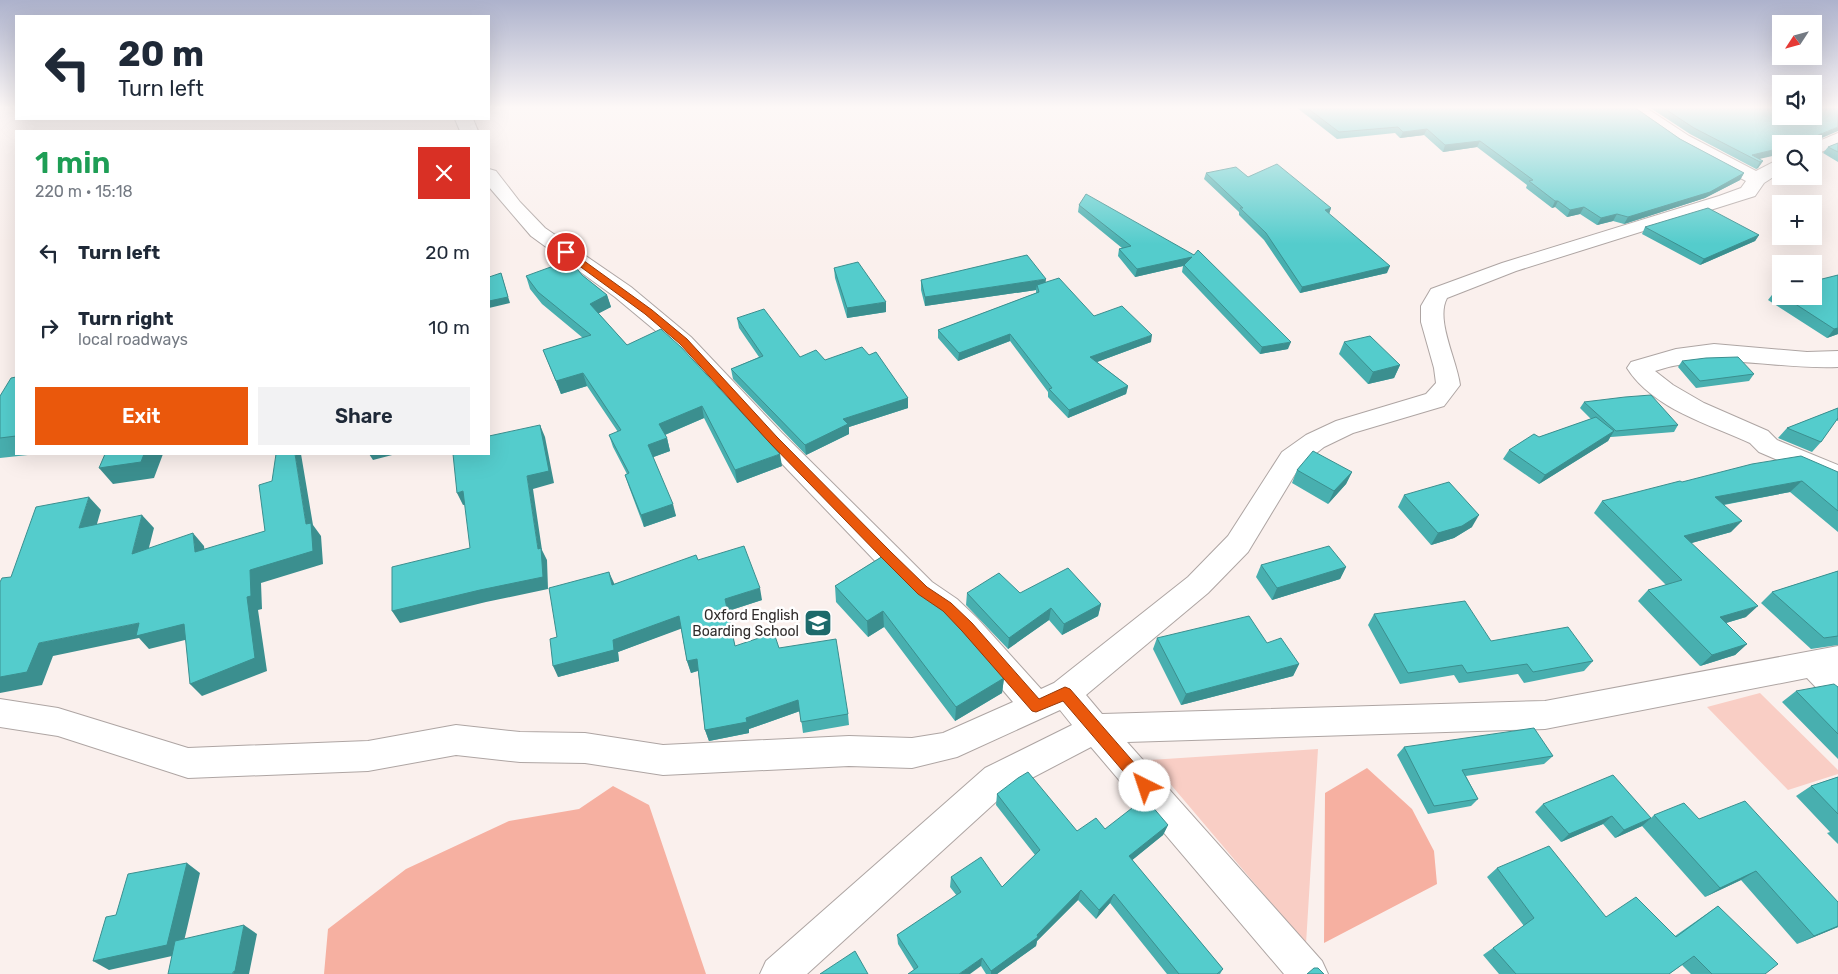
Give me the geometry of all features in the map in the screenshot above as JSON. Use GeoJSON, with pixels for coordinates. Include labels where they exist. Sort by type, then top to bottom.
{"type":"FeatureCollection","features":[{"type":"Feature","properties":{"kind":"street"},"geometry":{"type":"LineString","coordinates":[[1707,152],[1757,179]]}},
{"type":"Feature","properties":{"kind":"street"},"geometry":{"type":"LineString","coordinates":[[0,713],[58,722],[188,763],[368,756],[456,740],[520,747],[585,748],[663,760],[849,751],[912,753],[946,747],[1065,693],[1198,585],[1238,544],[1291,459],[1315,441],[1345,427],[1435,400],[1448,386],[1446,368],[1432,322],[1432,306],[1440,294],[1454,287],[1509,268],[1748,192],[1757,179],[1772,170]]}},
{"type":"Feature","properties":{"kind":"street"},"geometry":{"type":"LineString","coordinates":[[490,176],[513,206],[538,232],[623,292],[683,342],[773,439],[880,548],[922,590],[947,607],[967,627],[1036,706]]}},
{"type":"Feature","properties":{"kind":"street"},"geometry":{"type":"LineString","coordinates":[[1838,359],[1795,359],[1715,352],[1673,356],[1639,368],[1650,381],[1675,398],[1760,436],[1768,446],[1838,476]]}},
{"type":"Feature","properties":{"kind":"street"},"geometry":{"type":"LineString","coordinates":[[779,974],[997,779],[1095,728],[1545,715],[1826,661],[1838,689]]}},
{"type":"Feature","properties":{"kind":"street"},"geometry":{"type":"LineString","coordinates":[[1065,693],[1309,974]]}},
{"type":"Feature","properties":{"kind":"shaded area"},"geometry":{"type":"Polygon","coordinates":[[[1760,693],[1838,770],[1838,774],[1788,790],[1707,707],[1760,693]]]}},
{"type":"Feature","properties":{"kind":"shaded area"},"geometry":{"type":"Polygon","coordinates":[[[1318,749],[1306,944],[1150,760],[1318,749]]]}},
{"type":"Feature","properties":{"kind":"shaded area"},"geometry":{"type":"Polygon","coordinates":[[[1367,768],[1412,809],[1434,851],[1437,884],[1324,943],[1325,793],[1367,768]]]}},
{"type":"Feature","properties":{"kind":"shaded area"},"geometry":{"type":"Polygon","coordinates":[[[613,786],[649,805],[706,974],[324,974],[328,929],[406,869],[509,821],[579,809],[613,786]]]}},
{"type":"Feature","properties":{"kind":"building"},"geometry":{"type":"Polygon","coordinates":[[[1496,152],[1705,152],[1744,173],[1710,192],[1628,217],[1617,214],[1601,218],[1584,207],[1570,210],[1529,181],[1533,180],[1496,152]]]}},
{"type":"Feature","properties":{"kind":"building"},"geometry":{"type":"Polygon","coordinates":[[[1741,152],[1763,152],[1752,155],[1763,161],[1760,162],[1741,152]]]}},
{"type":"Feature","properties":{"kind":"building"},"geometry":{"type":"Polygon","coordinates":[[[1277,164],[1331,208],[1325,210],[1390,266],[1302,287],[1266,233],[1206,173],[1236,167],[1248,177],[1277,164]]]}},
{"type":"Feature","properties":{"kind":"building"},"geometry":{"type":"Polygon","coordinates":[[[1086,194],[1194,255],[1198,250],[1291,342],[1262,347],[1184,265],[1192,257],[1137,269],[1119,249],[1131,246],[1079,205],[1086,194]]]}},
{"type":"Feature","properties":{"kind":"building"},"geometry":{"type":"Polygon","coordinates":[[[1708,208],[1759,235],[1704,259],[1645,227],[1708,208]]]}},
{"type":"Feature","properties":{"kind":"building"},"geometry":{"type":"Polygon","coordinates":[[[1027,255],[1046,279],[925,297],[921,280],[1027,255]]]}},
{"type":"Feature","properties":{"kind":"building"},"geometry":{"type":"Polygon","coordinates":[[[570,260],[582,275],[607,295],[590,304],[627,345],[661,329],[681,347],[780,454],[735,470],[702,406],[659,424],[667,438],[648,445],[673,504],[641,515],[625,475],[629,473],[609,435],[621,430],[583,373],[556,381],[543,350],[591,335],[538,292],[526,276],[570,260]]]}},
{"type":"Feature","properties":{"kind":"building"},"geometry":{"type":"Polygon","coordinates":[[[858,262],[886,302],[847,308],[834,268],[858,262]]]}},
{"type":"Feature","properties":{"kind":"building"},"geometry":{"type":"Polygon","coordinates":[[[501,273],[508,297],[490,301],[490,277],[501,273]]]}},
{"type":"Feature","properties":{"kind":"building"},"geometry":{"type":"Polygon","coordinates":[[[1838,275],[1838,328],[1834,329],[1797,305],[1822,305],[1822,279],[1838,275]]]}},
{"type":"Feature","properties":{"kind":"building"},"geometry":{"type":"Polygon","coordinates":[[[1059,278],[1094,316],[1122,306],[1152,335],[1090,357],[1128,386],[1069,410],[1049,389],[1052,388],[1010,334],[959,353],[938,330],[1039,292],[1037,285],[1059,278]]]}},
{"type":"Feature","properties":{"kind":"building"},"geometry":{"type":"Polygon","coordinates":[[[764,309],[800,357],[816,350],[825,360],[862,347],[869,355],[876,352],[908,398],[843,419],[848,424],[805,445],[731,369],[763,356],[737,318],[764,309]]]}},
{"type":"Feature","properties":{"kind":"building"},"geometry":{"type":"Polygon","coordinates":[[[1370,336],[1400,365],[1373,372],[1344,342],[1370,336]]]}},
{"type":"Feature","properties":{"kind":"building"},"geometry":{"type":"Polygon","coordinates":[[[1738,357],[1754,374],[1700,381],[1682,361],[1706,358],[1738,357]]]}},
{"type":"Feature","properties":{"kind":"building"},"geometry":{"type":"Polygon","coordinates":[[[15,377],[15,436],[0,438],[0,396],[11,378],[15,377]]]}},
{"type":"Feature","properties":{"kind":"building"},"geometry":{"type":"Polygon","coordinates":[[[1651,395],[1678,425],[1616,431],[1584,402],[1625,397],[1651,395]]]}},
{"type":"Feature","properties":{"kind":"building"},"geometry":{"type":"Polygon","coordinates":[[[1838,408],[1838,418],[1821,442],[1787,428],[1838,408]]]}},
{"type":"Feature","properties":{"kind":"building"},"geometry":{"type":"Polygon","coordinates":[[[1596,417],[1614,431],[1545,475],[1509,450],[1534,434],[1539,437],[1596,417]]]}},
{"type":"Feature","properties":{"kind":"building"},"geometry":{"type":"Polygon","coordinates":[[[540,425],[549,471],[527,476],[538,549],[541,548],[543,577],[392,611],[392,567],[470,548],[463,491],[457,493],[453,455],[490,455],[490,436],[540,425]]]}},
{"type":"Feature","properties":{"kind":"building"},"geometry":{"type":"Polygon","coordinates":[[[1313,451],[1352,472],[1334,491],[1297,470],[1313,451]]]}},
{"type":"Feature","properties":{"kind":"building"},"geometry":{"type":"Polygon","coordinates":[[[105,455],[144,455],[141,462],[99,468],[105,455]]]}},
{"type":"Feature","properties":{"kind":"building"},"geometry":{"type":"Polygon","coordinates":[[[276,455],[295,455],[306,524],[311,523],[313,551],[250,570],[251,596],[247,597],[255,658],[190,684],[184,624],[136,636],[139,623],[39,643],[27,672],[0,677],[0,582],[2,578],[11,577],[36,507],[89,497],[79,528],[142,515],[132,554],[193,533],[195,552],[265,531],[259,485],[272,481],[276,455]]]}},
{"type":"Feature","properties":{"kind":"building"},"geometry":{"type":"Polygon","coordinates":[[[1801,456],[1838,472],[1838,511],[1802,481],[1715,497],[1742,521],[1684,536],[1758,606],[1720,617],[1747,644],[1712,655],[1648,590],[1682,580],[1602,501],[1752,464],[1801,456]]]}},
{"type":"Feature","properties":{"kind":"building"},"geometry":{"type":"Polygon","coordinates":[[[1449,482],[1479,515],[1462,526],[1438,533],[1404,495],[1449,482]]]}},
{"type":"Feature","properties":{"kind":"building"},"geometry":{"type":"Polygon","coordinates":[[[744,546],[760,588],[725,599],[735,646],[774,633],[779,648],[836,639],[848,714],[801,722],[798,700],[746,718],[747,722],[705,730],[697,659],[687,661],[679,616],[613,640],[614,650],[553,666],[550,639],[557,637],[549,588],[609,572],[612,585],[696,555],[698,560],[744,546]]]}},
{"type":"Feature","properties":{"kind":"building"},"geometry":{"type":"Polygon","coordinates":[[[1329,546],[1346,567],[1277,588],[1261,565],[1329,546]]]}},
{"type":"Feature","properties":{"kind":"building"},"geometry":{"type":"Polygon","coordinates":[[[883,556],[926,598],[930,597],[936,601],[1004,678],[956,707],[883,611],[867,621],[835,586],[883,556]]]}},
{"type":"Feature","properties":{"kind":"building"},"geometry":{"type":"Polygon","coordinates":[[[1068,568],[1101,604],[1064,624],[1051,608],[1009,638],[967,593],[999,573],[1020,593],[1068,568]]]}},
{"type":"Feature","properties":{"kind":"building"},"geometry":{"type":"Polygon","coordinates":[[[1838,571],[1838,636],[1824,638],[1772,592],[1838,571]]]}},
{"type":"Feature","properties":{"kind":"building"},"geometry":{"type":"Polygon","coordinates":[[[1465,601],[1491,641],[1568,627],[1593,661],[1533,672],[1527,664],[1467,673],[1462,665],[1408,673],[1374,614],[1465,601]]]}},
{"type":"Feature","properties":{"kind":"building"},"geometry":{"type":"Polygon","coordinates":[[[1249,616],[1267,643],[1281,638],[1299,664],[1186,694],[1157,638],[1249,616]]]}},
{"type":"Feature","properties":{"kind":"building"},"geometry":{"type":"Polygon","coordinates":[[[1834,684],[1838,687],[1838,734],[1796,691],[1834,684]]]}},
{"type":"Feature","properties":{"kind":"building"},"geometry":{"type":"Polygon","coordinates":[[[1534,728],[1553,756],[1462,770],[1478,799],[1434,806],[1404,747],[1534,728]]]}},
{"type":"Feature","properties":{"kind":"building"},"geometry":{"type":"Polygon","coordinates":[[[1028,772],[1077,831],[1096,818],[1105,829],[1145,798],[1168,825],[1129,856],[1223,969],[1217,974],[1179,974],[1114,894],[1099,910],[1081,890],[1037,935],[1038,937],[991,971],[982,958],[959,974],[908,974],[918,967],[897,935],[961,892],[951,877],[981,857],[1002,887],[1040,850],[997,794],[1028,772]]]}},
{"type":"Feature","properties":{"kind":"building"},"geometry":{"type":"Polygon","coordinates":[[[1613,775],[1651,818],[1624,830],[1612,816],[1569,834],[1543,804],[1613,775]]]}},
{"type":"Feature","properties":{"kind":"building"},"geometry":{"type":"Polygon","coordinates":[[[1838,777],[1838,814],[1811,786],[1838,777]]]}},
{"type":"Feature","properties":{"kind":"building"},"geometry":{"type":"Polygon","coordinates":[[[1745,801],[1838,902],[1838,926],[1814,936],[1756,871],[1720,888],[1654,815],[1684,803],[1699,819],[1745,801]]]}},
{"type":"Feature","properties":{"kind":"building"},"geometry":{"type":"Polygon","coordinates":[[[1549,846],[1606,917],[1636,897],[1676,937],[1718,906],[1778,964],[1765,974],[1712,974],[1694,956],[1669,974],[1516,974],[1493,948],[1534,918],[1497,868],[1549,846]]]}},
{"type":"Feature","properties":{"kind":"building"},"geometry":{"type":"Polygon","coordinates":[[[187,863],[167,945],[93,961],[106,917],[116,915],[128,874],[187,863]]]}},
{"type":"Feature","properties":{"kind":"building"},"geometry":{"type":"Polygon","coordinates":[[[244,925],[233,974],[168,974],[175,941],[244,925]]]}},
{"type":"Feature","properties":{"kind":"building"},"geometry":{"type":"Polygon","coordinates":[[[855,951],[868,974],[820,974],[855,951]]]}},
{"type":"Feature","properties":{"kind":"building"},"geometry":{"type":"Polygon","coordinates":[[[1314,968],[1318,968],[1324,974],[1307,974],[1314,968]]]}},
{"type":"Feature","properties":{"kind":"place","name":"Oxford English Boarding School"},"geometry":{"type":"Point","coordinates":[818,623]}},
{"type":"Feature","properties":{"kind":"route"},"geometry":{"type":"LineString","coordinates":[[566,252],[662,322],[683,342],[773,439],[887,555],[922,590],[947,607],[967,627],[1036,706],[1065,693],[1145,786]]}}]}
